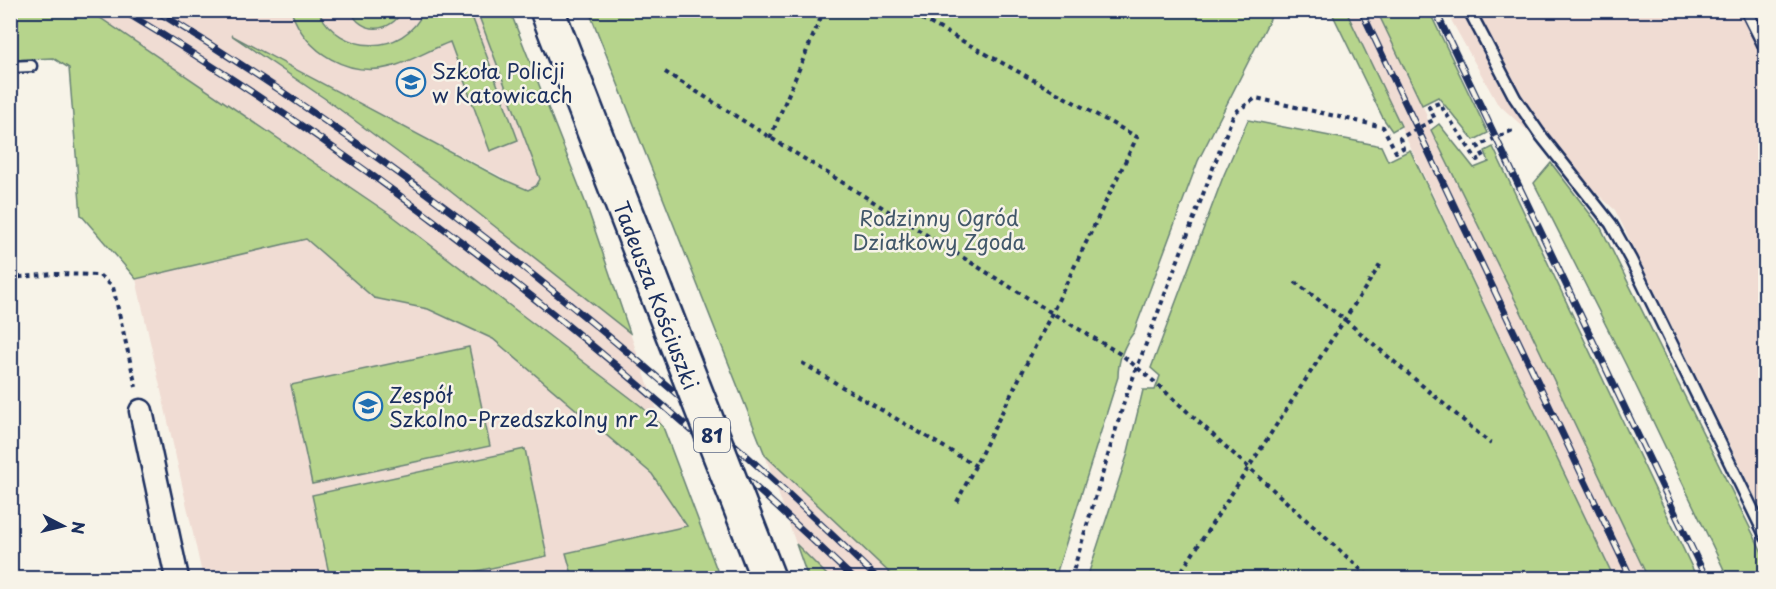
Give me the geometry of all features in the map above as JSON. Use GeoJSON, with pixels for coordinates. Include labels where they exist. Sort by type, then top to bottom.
{"type":"FeatureCollection","features":[{"type":"Feature","properties":{"kind":"main road","name":"Tadeusza Kościuszki"},"geometry":{"type":"LineString","coordinates":[[547,10],[768,579]]}},
{"type":"Feature","properties":{"kind":"street"},"geometry":{"type":"LineString","coordinates":[[141,411],[177,579]]}},
{"type":"Feature","properties":{"kind":"lane"},"geometry":{"type":"LineString","coordinates":[[1469,10],[1515,98],[1539,133],[1611,224],[1631,260],[1766,537]]}},
{"type":"Feature","properties":{"kind":"lane"},"geometry":{"type":"LineString","coordinates":[[1746,10],[1766,50]]}},
{"type":"Feature","properties":{"kind":"lane"},"geometry":{"type":"LineString","coordinates":[[10,67],[31,66]]}},
{"type":"Feature","properties":{"kind":"path"},"geometry":{"type":"LineString","coordinates":[[770,138],[824,10]]}},
{"type":"Feature","properties":{"kind":"path"},"geometry":{"type":"LineString","coordinates":[[906,10],[1137,137],[957,502]]}},
{"type":"Feature","properties":{"kind":"path"},"geometry":{"type":"LineString","coordinates":[[665,72],[1122,355],[1137,366],[1371,579]]}},
{"type":"Feature","properties":{"kind":"path"},"geometry":{"type":"LineString","coordinates":[[1071,579],[1125,399],[1234,113],[1256,98],[1383,127],[1396,152],[1403,148],[1400,138],[1435,119],[1429,107],[1439,103],[1477,160],[1484,157],[1479,146],[1511,130],[1509,125],[1515,123],[1525,140],[1539,133]]}},
{"type":"Feature","properties":{"kind":"path"},"geometry":{"type":"LineString","coordinates":[[1177,579],[1382,262]]}},
{"type":"Feature","properties":{"kind":"path"},"geometry":{"type":"LineString","coordinates":[[10,278],[54,274],[99,275],[113,287],[141,411]]}},
{"type":"Feature","properties":{"kind":"path"},"geometry":{"type":"LineString","coordinates":[[1295,282],[1344,319],[1491,444]]}},
{"type":"Feature","properties":{"kind":"path"},"geometry":{"type":"LineString","coordinates":[[802,363],[976,466]]}},
{"type":"Feature","properties":{"kind":"shaded area"},"geometry":{"type":"Polygon","coordinates":[[[90,11],[477,11],[540,179],[536,186],[527,190],[237,40],[327,100],[450,191],[630,333],[663,427],[641,406],[394,217],[90,11]]]}},
{"type":"Feature","properties":{"kind":"shaded area"},"geometry":{"type":"Polygon","coordinates":[[[1346,11],[1377,11],[1425,111],[1431,130],[1530,330],[1648,578],[1614,578],[1346,11]]]}},
{"type":"Feature","properties":{"kind":"shaded area"},"geometry":{"type":"Polygon","coordinates":[[[1446,11],[1765,11],[1765,517],[1615,210],[1497,103],[1446,11]]]}},
{"type":"Feature","properties":{"kind":"shaded area","name":"Zespół Szkolno-Przedszkolny nr 2"},"geometry":{"type":"Polygon","coordinates":[[[306,239],[374,298],[428,309],[493,339],[653,474],[687,526],[701,578],[203,578],[136,279],[306,239]]]}},
{"type":"Feature","properties":{"kind":"shaded area"},"geometry":{"type":"Polygon","coordinates":[[[765,455],[895,578],[830,578],[796,544],[765,455]]]}},
{"type":"Feature","properties":{"kind":"green space"},"geometry":{"type":"Polygon","coordinates":[[[11,10],[90,11],[394,217],[641,406],[663,427],[720,578],[573,578],[566,553],[687,526],[652,474],[493,339],[428,309],[374,298],[306,239],[136,279],[81,215],[69,68],[53,58],[11,60],[11,10]]]}},
{"type":"Feature","properties":{"kind":"green space"},"geometry":{"type":"Polygon","coordinates":[[[291,11],[318,11],[328,26],[341,36],[371,45],[387,43],[402,37],[414,26],[424,11],[470,11],[518,140],[490,151],[450,42],[394,66],[361,69],[331,59],[318,50],[298,26],[291,11]]]}},
{"type":"Feature","properties":{"kind":"green space"},"geometry":{"type":"Polygon","coordinates":[[[351,11],[402,11],[391,24],[376,28],[362,24],[351,11]]]}},
{"type":"Feature","properties":{"kind":"green space"},"geometry":{"type":"Polygon","coordinates":[[[477,11],[510,11],[586,204],[630,333],[450,191],[327,100],[231,35],[500,178],[528,190],[536,186],[540,179],[477,11]]]}},
{"type":"Feature","properties":{"kind":"green space","name":"Rodzinny Ogród Działkowy Zgoda"},"geometry":{"type":"Polygon","coordinates":[[[589,11],[1274,11],[1198,161],[1134,332],[1122,353],[1118,377],[1055,578],[895,578],[765,455],[589,11]]]}},
{"type":"Feature","properties":{"kind":"green space"},"geometry":{"type":"Polygon","coordinates":[[[1331,11],[1346,11],[1401,126],[1392,131],[1383,118],[1331,11]]]}},
{"type":"Feature","properties":{"kind":"green space"},"geometry":{"type":"Polygon","coordinates":[[[1377,11],[1429,11],[1488,133],[1474,140],[1438,97],[1422,105],[1377,11]]]}},
{"type":"Feature","properties":{"kind":"green space"},"geometry":{"type":"Polygon","coordinates":[[[1248,120],[1381,146],[1388,161],[1410,150],[1614,578],[1087,578],[1127,456],[1143,390],[1155,390],[1160,376],[1151,368],[1223,177],[1248,120]]]}},
{"type":"Feature","properties":{"kind":"green space"},"geometry":{"type":"Polygon","coordinates":[[[1439,124],[1474,168],[1489,162],[1485,151],[1493,147],[1697,578],[1648,578],[1530,330],[1431,130],[1439,124]]]}},
{"type":"Feature","properties":{"kind":"green space"},"geometry":{"type":"Polygon","coordinates":[[[1551,163],[1601,228],[1765,558],[1765,578],[1728,578],[1626,365],[1534,183],[1551,163]]]}},
{"type":"Feature","properties":{"kind":"green space"},"geometry":{"type":"Polygon","coordinates":[[[469,347],[490,446],[312,484],[291,385],[469,347]]]}},
{"type":"Feature","properties":{"kind":"green space"},"geometry":{"type":"Polygon","coordinates":[[[525,449],[547,556],[444,578],[330,578],[312,495],[525,449]]]}},
{"type":"Feature","properties":{"kind":"green space"},"geometry":{"type":"Polygon","coordinates":[[[796,544],[830,578],[808,578],[796,544]]]}},
{"type":"Feature","properties":{"kind":"railway"},"geometry":{"type":"LineString","coordinates":[[122,10],[317,136],[504,274],[682,422],[853,578]]}},
{"type":"Feature","properties":{"kind":"railway"},"geometry":{"type":"LineString","coordinates":[[155,10],[347,136],[532,274],[708,422],[877,578]]}},
{"type":"Feature","properties":{"kind":"railway"},"geometry":{"type":"LineString","coordinates":[[1361,10],[1631,578]]}},
{"type":"Feature","properties":{"kind":"railway"},"geometry":{"type":"LineString","coordinates":[[1435,10],[1706,578]]}},
{"type":"Feature","properties":{"kind":"place","name":"Szkoła Policji w Katowicach"},"geometry":{"type":"Point","coordinates":[411,82]}},
{"type":"Feature","properties":{"kind":"place","name":"Zespół Szkolno-Przedszkolny nr 2"},"geometry":{"type":"Point","coordinates":[368,406]}}]}
